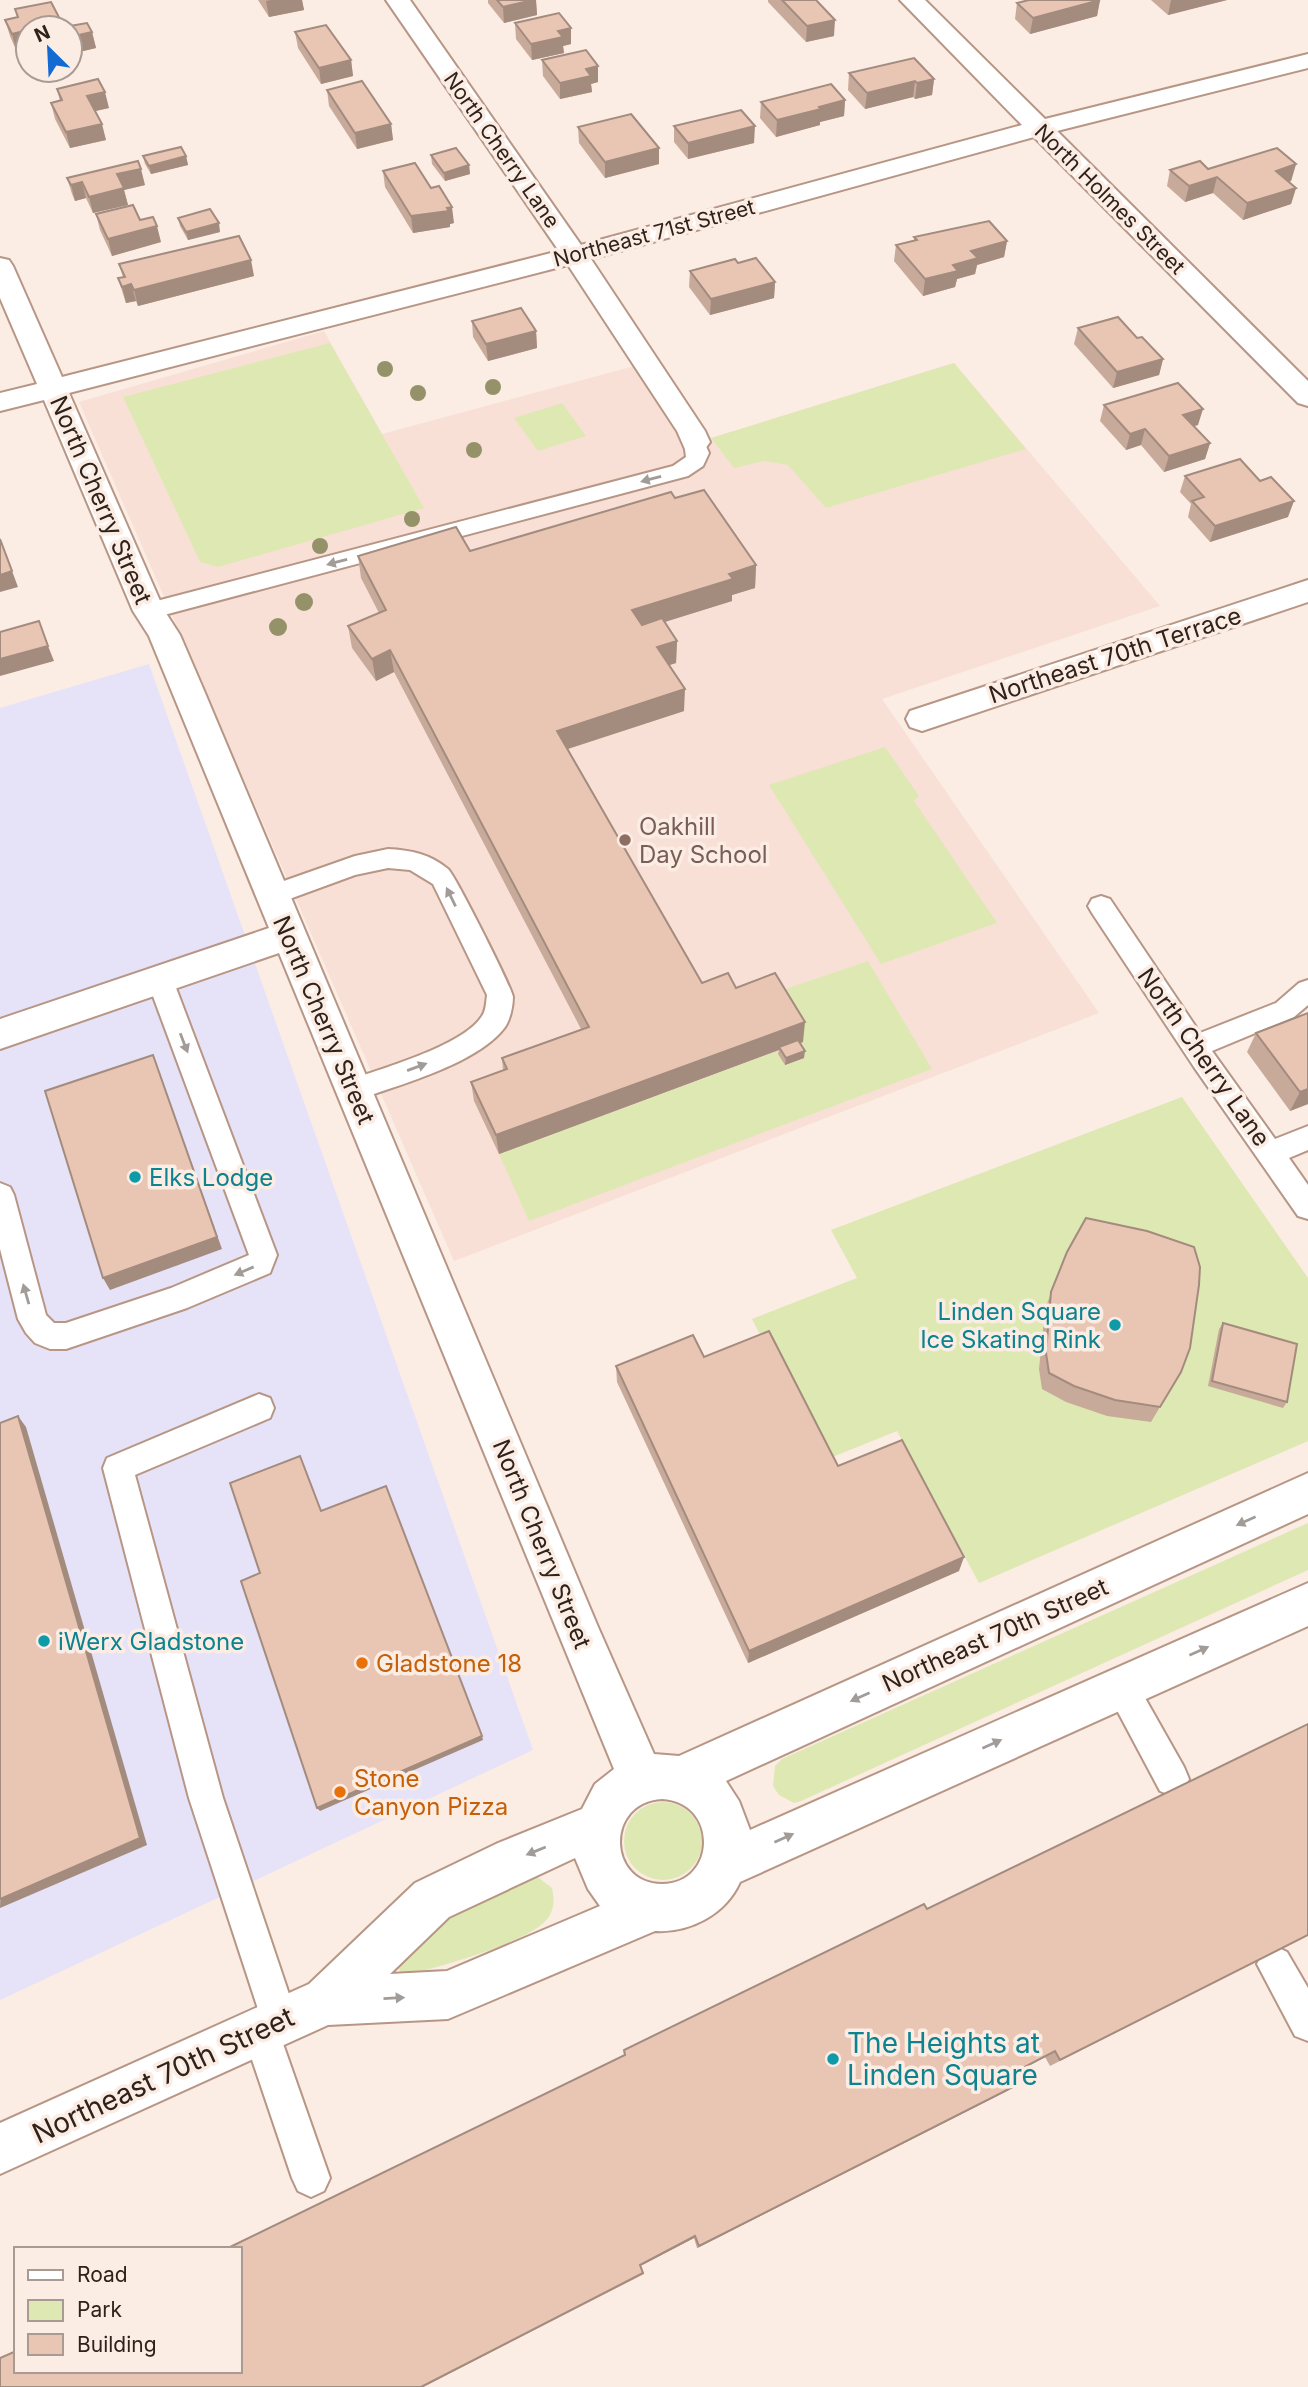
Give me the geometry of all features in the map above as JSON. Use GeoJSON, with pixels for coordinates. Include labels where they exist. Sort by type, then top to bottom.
{"type":"FeatureCollection","features":[{"type":"Feature","properties":{"kind":"street","name":"North Cherry Lane"},"geometry":{"type":"LineString","coordinates":[[398,0],[575,255],[691,431],[695,442]]}},
{"type":"Feature","properties":{"kind":"street","name":"North Holmes Street"},"geometry":{"type":"LineString","coordinates":[[912,0],[1308,397]]}},
{"type":"Feature","properties":{"kind":"street","name":"Northeast 71st Street"},"geometry":{"type":"LineString","coordinates":[[0,402],[575,255],[1039,128],[1308,61]]}},
{"type":"Feature","properties":{"kind":"street","name":"North Cherry Street"},"geometry":{"type":"LineString","coordinates":[[0,267],[149,611],[164,635],[582,1642],[662,1778]]}},
{"type":"Feature","properties":{"kind":"street","name":"Northeast 70th Terrace"},"geometry":{"type":"LineString","coordinates":[[922,719],[1308,591]]}},
{"type":"Feature","properties":{"kind":"street"},"geometry":{"type":"LineString","coordinates":[[0,1034],[289,935]]}},
{"type":"Feature","properties":{"kind":"street","name":"Northeast 70th Street"},"geometry":{"type":"LineString","coordinates":[[662,1778],[1308,1493]]}},
{"type":"Feature","properties":{"kind":"street"},"geometry":{"type":"LineString","coordinates":[[722,1866],[1308,1604]]}},
{"type":"Feature","properties":{"kind":"street"},"geometry":{"type":"LineString","coordinates":[[662,1778],[701,1788],[715,1803],[724,1823],[727,1845],[722,1866],[711,1886],[695,1900],[674,1908],[653,1909],[632,1901],[614,1888],[603,1869],[597,1847],[599,1825],[608,1804],[622,1789],[662,1778]]}},
{"type":"Feature","properties":{"kind":"street","name":"Northeast 70th Street"},"geometry":{"type":"LineString","coordinates":[[326,2001],[432,1900],[515,1860],[599,1825]]}},
{"type":"Feature","properties":{"kind":"street","name":"Northeast 70th Street"},"geometry":{"type":"LineString","coordinates":[[0,2149],[326,2001],[448,1995],[551,1949],[653,1909]]}},
{"type":"Feature","properties":{"kind":"lane"},"geometry":{"type":"LineString","coordinates":[[149,611],[680,471],[695,461],[698,453],[695,442]]}},
{"type":"Feature","properties":{"kind":"lane"},"geometry":{"type":"LineString","coordinates":[[273,895],[366,863],[404,859],[425,866],[442,878],[499,995],[496,1019],[480,1037],[448,1055],[353,1090]]}},
{"type":"Feature","properties":{"kind":"lane","name":"North Cherry Lane"},"geometry":{"type":"LineString","coordinates":[[1101,906],[1308,1207]]}},
{"type":"Feature","properties":{"kind":"lane"},"geometry":{"type":"LineString","coordinates":[[0,1195],[33,1319],[42,1334],[52,1338],[66,1336],[177,1298],[260,1264],[261,1247],[160,980]]}},
{"type":"Feature","properties":{"kind":"lane"},"geometry":{"type":"LineString","coordinates":[[1195,1046],[1285,1010],[1308,990]]}},
{"type":"Feature","properties":{"kind":"lane"},"geometry":{"type":"LineString","coordinates":[[1270,1153],[1308,1138]]}},
{"type":"Feature","properties":{"kind":"lane"},"geometry":{"type":"LineString","coordinates":[[259,1408],[118,1468],[311,2178]]}},
{"type":"Feature","properties":{"kind":"lane"},"geometry":{"type":"LineString","coordinates":[[1121,1686],[1172,1779]]}},
{"type":"Feature","properties":{"kind":"lane"},"geometry":{"type":"LineString","coordinates":[[1275,1964],[1308,2024]]}},
{"type":"Feature","properties":{"kind":"shaded area","name":"Oakhill Day School"},"geometry":{"type":"Polygon","coordinates":[[[324,331],[382,434],[657,360],[711,438],[954,363],[1160,606],[882,699],[1099,1013],[454,1261],[79,402],[324,331]]]}},
{"type":"Feature","properties":{"kind":"shaded area"},"geometry":{"type":"Polygon","coordinates":[[[149,664],[533,1750],[0,2000],[0,708],[149,664]]]}},
{"type":"Feature","properties":{"kind":"green space"},"geometry":{"type":"Polygon","coordinates":[[[330,343],[424,508],[218,567],[200,562],[123,397],[330,343]]]}},
{"type":"Feature","properties":{"kind":"green space"},"geometry":{"type":"Polygon","coordinates":[[[954,363],[1026,449],[826,508],[788,465],[764,461],[734,468],[711,438],[954,363]]]}},
{"type":"Feature","properties":{"kind":"green space"},"geometry":{"type":"Polygon","coordinates":[[[562,403],[586,436],[538,451],[514,418],[562,403]]]}},
{"type":"Feature","properties":{"kind":"green space"},"geometry":{"type":"Polygon","coordinates":[[[885,747],[919,796],[914,801],[997,923],[881,964],[769,785],[885,747]]]}},
{"type":"Feature","properties":{"kind":"green space"},"geometry":{"type":"Polygon","coordinates":[[[868,961],[932,1069],[529,1221],[499,1154],[802,1042],[774,993],[868,961]]]}},
{"type":"Feature","properties":{"kind":"green space"},"geometry":{"type":"Polygon","coordinates":[[[1182,1097],[1308,1278],[1308,1441],[979,1583],[897,1431],[825,1460],[752,1319],[857,1278],[831,1230],[1182,1097]]]}},
{"type":"Feature","properties":{"kind":"green space"},"geometry":{"type":"Polygon","coordinates":[[[1308,1523],[1308,1570],[801,1801],[794,1803],[779,1795],[773,1786],[775,1766],[782,1759],[1308,1523]]]}},
{"type":"Feature","properties":{"kind":"green space"},"geometry":{"type":"Polygon","coordinates":[[[663,1802],[678,1805],[691,1813],[699,1826],[702,1841],[699,1856],[691,1869],[678,1877],[663,1880],[648,1877],[635,1869],[627,1856],[624,1841],[627,1826],[635,1813],[648,1805],[663,1802]]]}},
{"type":"Feature","properties":{"kind":"green space"},"geometry":{"type":"Polygon","coordinates":[[[530,1877],[539,1878],[552,1888],[553,1892],[552,1911],[538,1927],[503,1945],[418,1972],[404,1975],[393,1963],[411,1935],[530,1877]]]}},
{"type":"Feature","properties":{"kind":"building"},"geometry":{"type":"Polygon","coordinates":[[[497,0],[533,0],[503,7],[497,0]]]}},
{"type":"Feature","properties":{"kind":"building"},"geometry":{"type":"Polygon","coordinates":[[[782,0],[816,0],[835,20],[807,26],[782,0]]]}},
{"type":"Feature","properties":{"kind":"building"},"geometry":{"type":"Polygon","coordinates":[[[1029,0],[1100,0],[1033,18],[1017,3],[1029,0]]]}},
{"type":"Feature","properties":{"kind":"building"},"geometry":{"type":"Polygon","coordinates":[[[51,2],[57,14],[17,14],[15,9],[51,2]]]}},
{"type":"Feature","properties":{"kind":"building"},"geometry":{"type":"Polygon","coordinates":[[[559,13],[571,28],[558,31],[563,37],[531,44],[515,23],[559,13]]]}},
{"type":"Feature","properties":{"kind":"building"},"geometry":{"type":"Polygon","coordinates":[[[14,18],[14,34],[12,34],[5,20],[14,18]]]}},
{"type":"Feature","properties":{"kind":"building"},"geometry":{"type":"Polygon","coordinates":[[[87,23],[92,32],[84,34],[84,24],[87,23]]]}},
{"type":"Feature","properties":{"kind":"building"},"geometry":{"type":"Polygon","coordinates":[[[326,25],[351,60],[319,68],[295,32],[326,25]]]}},
{"type":"Feature","properties":{"kind":"building"},"geometry":{"type":"Polygon","coordinates":[[[586,50],[598,66],[586,69],[591,76],[560,83],[542,60],[586,50]]]}},
{"type":"Feature","properties":{"kind":"building"},"geometry":{"type":"Polygon","coordinates":[[[914,58],[934,79],[867,93],[849,73],[914,58]]]}},
{"type":"Feature","properties":{"kind":"building"},"geometry":{"type":"Polygon","coordinates":[[[98,79],[105,92],[87,96],[102,124],[66,132],[51,103],[62,100],[57,89],[98,79]]]}},
{"type":"Feature","properties":{"kind":"building"},"geometry":{"type":"Polygon","coordinates":[[[362,81],[391,124],[355,133],[327,90],[362,81]]]}},
{"type":"Feature","properties":{"kind":"building"},"geometry":{"type":"Polygon","coordinates":[[[831,84],[845,100],[819,107],[821,109],[777,120],[761,102],[831,84]]]}},
{"type":"Feature","properties":{"kind":"building"},"geometry":{"type":"Polygon","coordinates":[[[741,110],[755,126],[688,143],[674,126],[741,110]]]}},
{"type":"Feature","properties":{"kind":"building"},"geometry":{"type":"Polygon","coordinates":[[[631,114],[659,148],[605,162],[578,127],[631,114]]]}},
{"type":"Feature","properties":{"kind":"building"},"geometry":{"type":"Polygon","coordinates":[[[181,147],[186,156],[149,166],[143,156],[181,147]]]}},
{"type":"Feature","properties":{"kind":"building"},"geometry":{"type":"Polygon","coordinates":[[[456,148],[469,165],[444,173],[431,155],[456,148]]]}},
{"type":"Feature","properties":{"kind":"building"},"geometry":{"type":"Polygon","coordinates":[[[1277,148],[1296,164],[1276,171],[1296,188],[1247,203],[1217,177],[1189,186],[1170,170],[1200,161],[1208,169],[1277,148]]]}},
{"type":"Feature","properties":{"kind":"building"},"geometry":{"type":"Polygon","coordinates":[[[138,161],[141,169],[117,174],[124,188],[89,197],[82,182],[71,185],[67,178],[138,161]]]}},
{"type":"Feature","properties":{"kind":"building"},"geometry":{"type":"Polygon","coordinates":[[[415,163],[431,188],[439,186],[452,207],[447,208],[449,211],[411,216],[383,171],[415,163]]]}},
{"type":"Feature","properties":{"kind":"building"},"geometry":{"type":"Polygon","coordinates":[[[133,205],[140,220],[153,217],[157,226],[108,239],[96,214],[133,205]]]}},
{"type":"Feature","properties":{"kind":"building"},"geometry":{"type":"Polygon","coordinates":[[[210,209],[219,223],[186,232],[178,218],[210,209]]]}},
{"type":"Feature","properties":{"kind":"building"},"geometry":{"type":"Polygon","coordinates":[[[989,221],[1007,241],[971,251],[978,258],[953,265],[958,271],[925,279],[896,245],[917,240],[914,237],[989,221]]]}},
{"type":"Feature","properties":{"kind":"building"},"geometry":{"type":"Polygon","coordinates":[[[239,236],[251,260],[134,290],[131,284],[122,287],[118,278],[125,277],[119,264],[239,236]]]}},
{"type":"Feature","properties":{"kind":"building"},"geometry":{"type":"Polygon","coordinates":[[[756,258],[775,282],[711,299],[690,271],[735,259],[738,263],[756,258]]]}},
{"type":"Feature","properties":{"kind":"building"},"geometry":{"type":"Polygon","coordinates":[[[521,308],[536,331],[486,344],[472,321],[521,308]]]}},
{"type":"Feature","properties":{"kind":"building"},"geometry":{"type":"Polygon","coordinates":[[[1118,317],[1137,338],[1142,337],[1163,359],[1117,372],[1078,328],[1118,317]]]}},
{"type":"Feature","properties":{"kind":"building"},"geometry":{"type":"Polygon","coordinates":[[[1178,383],[1203,409],[1183,415],[1210,443],[1169,456],[1145,429],[1130,434],[1104,405],[1178,383]]]}},
{"type":"Feature","properties":{"kind":"building"},"geometry":{"type":"Polygon","coordinates":[[[1240,459],[1260,481],[1271,477],[1294,501],[1215,526],[1192,501],[1204,497],[1185,476],[1240,459]]]}},
{"type":"Feature","properties":{"kind":"building","name":"Oakhill Day School"},"geometry":{"type":"Polygon","coordinates":[[[704,490],[756,565],[729,574],[733,579],[632,610],[642,625],[662,618],[677,641],[657,647],[685,689],[557,731],[702,983],[728,973],[736,988],[775,973],[805,1022],[496,1135],[471,1082],[507,1069],[502,1058],[589,1027],[390,650],[372,659],[348,626],[386,610],[358,556],[456,527],[470,551],[671,492],[675,498],[704,490]]]}},
{"type":"Feature","properties":{"kind":"building"},"geometry":{"type":"Polygon","coordinates":[[[0,539],[12,571],[0,575],[0,539]]]}},
{"type":"Feature","properties":{"kind":"building"},"geometry":{"type":"Polygon","coordinates":[[[39,621],[48,646],[0,659],[0,632],[39,621]]]}},
{"type":"Feature","properties":{"kind":"building"},"geometry":{"type":"Polygon","coordinates":[[[1308,1013],[1308,1089],[1300,1092],[1256,1033],[1308,1013]]]}},
{"type":"Feature","properties":{"kind":"building"},"geometry":{"type":"Polygon","coordinates":[[[798,1040],[805,1051],[786,1058],[779,1047],[798,1040]]]}},
{"type":"Feature","properties":{"kind":"building","name":"Elks Lodge"},"geometry":{"type":"Polygon","coordinates":[[[153,1055],[217,1237],[103,1278],[45,1091],[153,1055]]]}},
{"type":"Feature","properties":{"kind":"building","name":"Linden Square Ice Skating Rink"},"geometry":{"type":"Polygon","coordinates":[[[1086,1218],[1147,1231],[1194,1247],[1200,1267],[1190,1348],[1181,1372],[1160,1407],[1115,1400],[1074,1386],[1049,1373],[1046,1353],[1051,1292],[1067,1252],[1086,1218]]]}},
{"type":"Feature","properties":{"kind":"building"},"geometry":{"type":"Polygon","coordinates":[[[1223,1323],[1297,1344],[1287,1402],[1212,1381],[1223,1323]]]}},
{"type":"Feature","properties":{"kind":"building"},"geometry":{"type":"Polygon","coordinates":[[[769,1331],[838,1466],[902,1440],[964,1557],[749,1651],[616,1366],[693,1335],[704,1357],[769,1331]]]}},
{"type":"Feature","properties":{"kind":"building","name":"iWerx Gladstone"},"geometry":{"type":"Polygon","coordinates":[[[18,1416],[140,1838],[0,1899],[0,1423],[18,1416]]]}},
{"type":"Feature","properties":{"kind":"building","name":"Gladstone 18"},"geometry":{"type":"Polygon","coordinates":[[[300,1456],[321,1511],[386,1486],[482,1736],[317,1808],[241,1581],[260,1573],[230,1483],[300,1456]]]}},
{"type":"Feature","properties":{"kind":"building","name":"The Heights at Linden Square"},"geometry":{"type":"Polygon","coordinates":[[[1308,1724],[1308,1935],[1060,2060],[1055,2051],[1011,2074],[1017,2085],[699,2246],[695,2236],[640,2265],[643,2273],[421,2387],[0,2387],[0,2358],[14,2352],[14,2373],[242,2373],[242,2247],[230,2247],[625,2055],[624,2050],[924,1904],[927,1909],[1308,1724]]]}},
{"type":"Feature","properties":{"kind":"place","name":"Oakhill Day School"},"geometry":{"type":"Point","coordinates":[625,840]}},
{"type":"Feature","properties":{"kind":"place","name":"Elks Lodge"},"geometry":{"type":"Point","coordinates":[135,1177]}},
{"type":"Feature","properties":{"kind":"place","name":"Linden Square Ice Skating Rink"},"geometry":{"type":"Point","coordinates":[1115,1325]}},
{"type":"Feature","properties":{"kind":"place","name":"iWerx Gladstone"},"geometry":{"type":"Point","coordinates":[44,1641]}},
{"type":"Feature","properties":{"kind":"place","name":"Gladstone 18"},"geometry":{"type":"Point","coordinates":[362,1663]}},
{"type":"Feature","properties":{"kind":"place","name":"Stone Canyon Pizza"},"geometry":{"type":"Point","coordinates":[340,1792]}},
{"type":"Feature","properties":{"kind":"place","name":"The Heights at Linden Square"},"geometry":{"type":"Point","coordinates":[833,2059]}}]}
